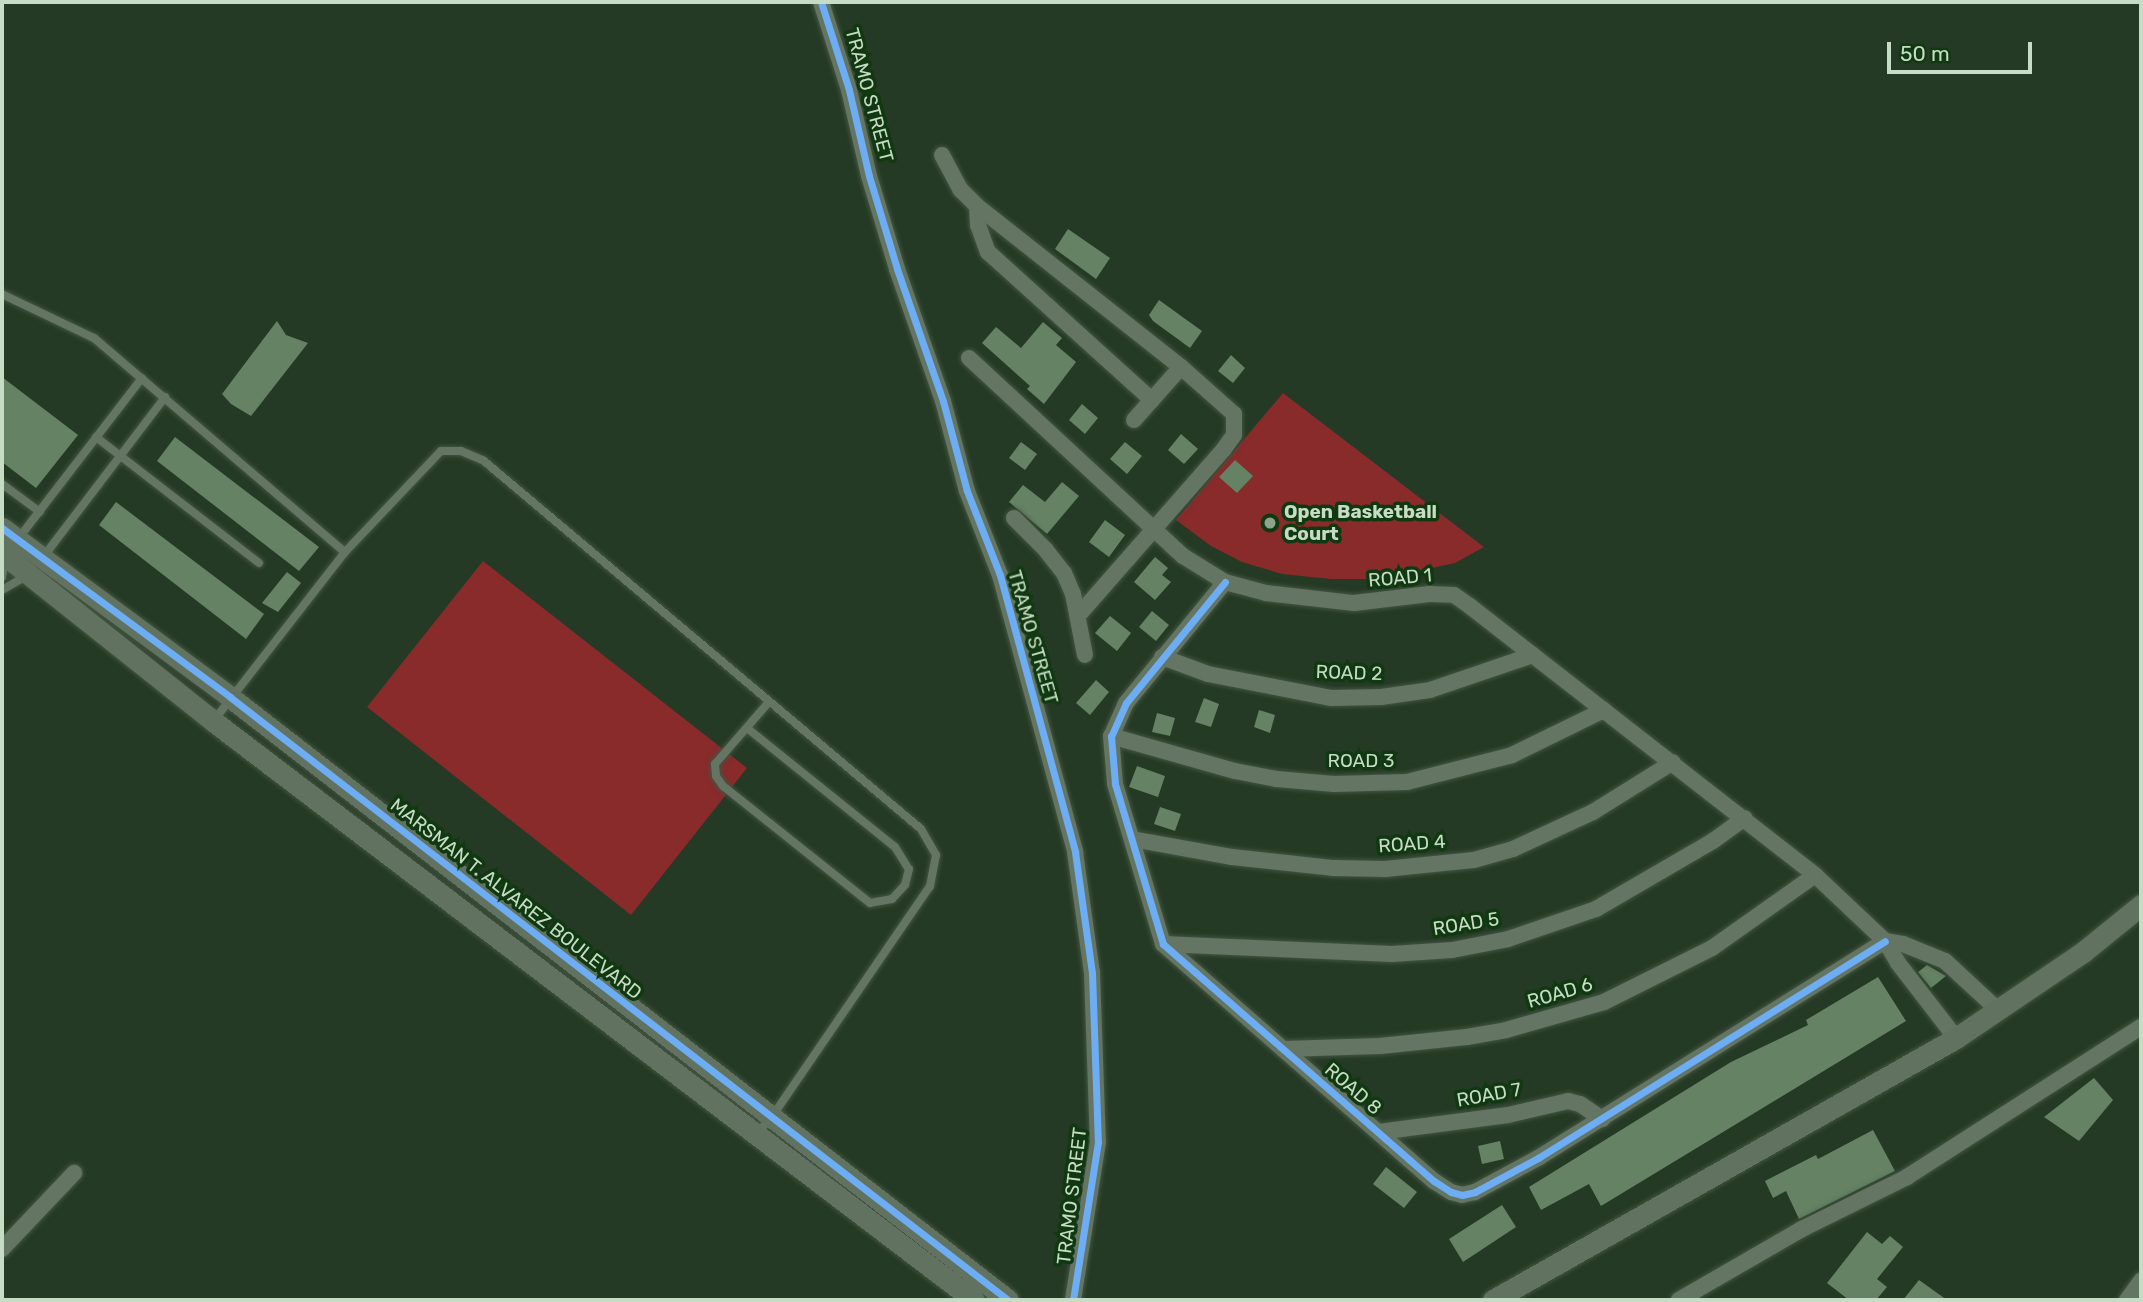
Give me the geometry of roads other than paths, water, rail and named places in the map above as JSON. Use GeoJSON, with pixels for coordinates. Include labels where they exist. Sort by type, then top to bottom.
{"type":"FeatureCollection","features":[{"type":"Feature","properties":{"kind":"street","name":"TRAMO STREET"},"geometry":{"type":"LineString","coordinates":[[821,2],[849,90],[869,176],[897,269],[943,401],[967,491],[1003,587],[1075,852],[1092,973],[1098,1142],[1073,1300]]}},
{"type":"Feature","properties":{"kind":"street"},"geometry":{"type":"LineString","coordinates":[[942,155],[961,190],[977,206],[1181,367],[1234,414],[1234,435],[1224,449],[1077,616]]}},
{"type":"Feature","properties":{"kind":"street"},"geometry":{"type":"LineString","coordinates":[[977,206],[978,225],[988,252],[1152,400]]}},
{"type":"Feature","properties":{"kind":"street","name":"ROAD 1"},"geometry":{"type":"LineString","coordinates":[[969,358],[1183,556],[1224,582],[1266,593],[1354,603],[1429,594],[1454,595],[1745,818],[1815,875],[1885,941]]}},
{"type":"Feature","properties":{"kind":"street"},"geometry":{"type":"LineString","coordinates":[[1134,420],[1181,367]]}},
{"type":"Feature","properties":{"kind":"street"},"geometry":{"type":"LineString","coordinates":[[1014,518],[1045,548],[1064,573],[1085,655]]}},
{"type":"Feature","properties":{"kind":"street","name":"MARSMAN T. ALVAREZ BOULEVARD"},"geometry":{"type":"LineString","coordinates":[[6,544],[230,698],[1008,1300]]}},
{"type":"Feature","properties":{"kind":"street","name":"MARSMAN T. ALVAREZ BOULEVARD"},"geometry":{"type":"LineString","coordinates":[[36,566],[213,721],[974,1300]]}},
{"type":"Feature","properties":{"kind":"street"},"geometry":{"type":"LineString","coordinates":[[1163,944],[1115,784],[1111,736],[1126,703],[1224,582]]}},
{"type":"Feature","properties":{"kind":"street","name":"ROAD 2"},"geometry":{"type":"LineString","coordinates":[[1162,657],[1208,674],[1344,698],[1381,697],[1430,690],[1533,655]]}},
{"type":"Feature","properties":{"kind":"street","name":"ROAD 3"},"geometry":{"type":"LineString","coordinates":[[1111,736],[1236,771],[1277,779],[1334,784],[1407,782],[1512,755],[1604,710]]}},
{"type":"Feature","properties":{"kind":"street","name":"ROAD 4"},"geometry":{"type":"LineString","coordinates":[[1132,839],[1232,857],[1334,868],[1385,869],[1460,862],[1513,849],[1560,828],[1633,790],[1673,762]]}},
{"type":"Feature","properties":{"kind":"street","name":"ROAD 5"},"geometry":{"type":"LineString","coordinates":[[1163,944],[1392,954],[1452,950],[1508,939],[1597,909],[1713,841],[1745,818]]}},
{"type":"Feature","properties":{"kind":"street","name":"ROAD 6"},"geometry":{"type":"LineString","coordinates":[[1283,1049],[1380,1046],[1467,1037],[1506,1030],[1604,1002],[1713,948],[1815,875]]}},
{"type":"Feature","properties":{"kind":"street"},"geometry":{"type":"LineString","coordinates":[[1493,1300],[1956,1038],[1996,1008],[2083,952],[2141,905]]}},
{"type":"Feature","properties":{"kind":"street"},"geometry":{"type":"LineString","coordinates":[[1885,941],[1903,944],[1945,961],[1996,1008]]}},
{"type":"Feature","properties":{"kind":"street"},"geometry":{"type":"LineString","coordinates":[[1885,941],[1898,964],[1956,1038]]}},
{"type":"Feature","properties":{"kind":"street","name":"ROAD 8"},"geometry":{"type":"LineString","coordinates":[[1163,944],[1434,1181],[1462,1195],[1488,1186],[1602,1119],[1885,941]]}},
{"type":"Feature","properties":{"kind":"street"},"geometry":{"type":"LineString","coordinates":[[1679,1300],[1802,1228],[1907,1177],[2141,1027]]}},
{"type":"Feature","properties":{"kind":"street","name":"ROAD 7"},"geometry":{"type":"LineString","coordinates":[[1378,1132],[1508,1115],[1568,1101],[1580,1104],[1602,1119]]}},
{"type":"Feature","properties":{"kind":"street"},"geometry":{"type":"LineString","coordinates":[[2,1249],[74,1173]]}},
{"type":"Feature","properties":{"kind":"street"},"geometry":{"type":"LineString","coordinates":[[2127,1300],[2141,1281]]}},
{"type":"Feature","properties":{"kind":"lane"},"geometry":{"type":"LineString","coordinates":[[2,294],[94,338],[345,552]]}},
{"type":"Feature","properties":{"kind":"lane"},"geometry":{"type":"LineString","coordinates":[[2,578],[6,544],[40,512],[142,378]]}},
{"type":"Feature","properties":{"kind":"lane"},"geometry":{"type":"LineString","coordinates":[[2,590],[36,566],[165,397]]}},
{"type":"Feature","properties":{"kind":"lane"},"geometry":{"type":"LineString","coordinates":[[96,437],[259,563]]}},
{"type":"Feature","properties":{"kind":"lane"},"geometry":{"type":"LineString","coordinates":[[213,721],[345,552],[441,451],[461,451],[484,461],[768,703],[921,829],[936,855],[930,886],[772,1117],[755,1135]]}},
{"type":"Feature","properties":{"kind":"lane"},"geometry":{"type":"LineString","coordinates":[[2,484],[40,512]]}},
{"type":"Feature","properties":{"kind":"lane"},"geometry":{"type":"LineString","coordinates":[[747,728],[895,847],[909,869],[905,885],[892,899],[870,903],[723,786],[716,776],[715,764],[768,703]]}},
{"type":"Feature","properties":{"kind":"place","name":"Open Basketball Court"},"geometry":{"type":"Point","coordinates":[1270,523]}}]}
